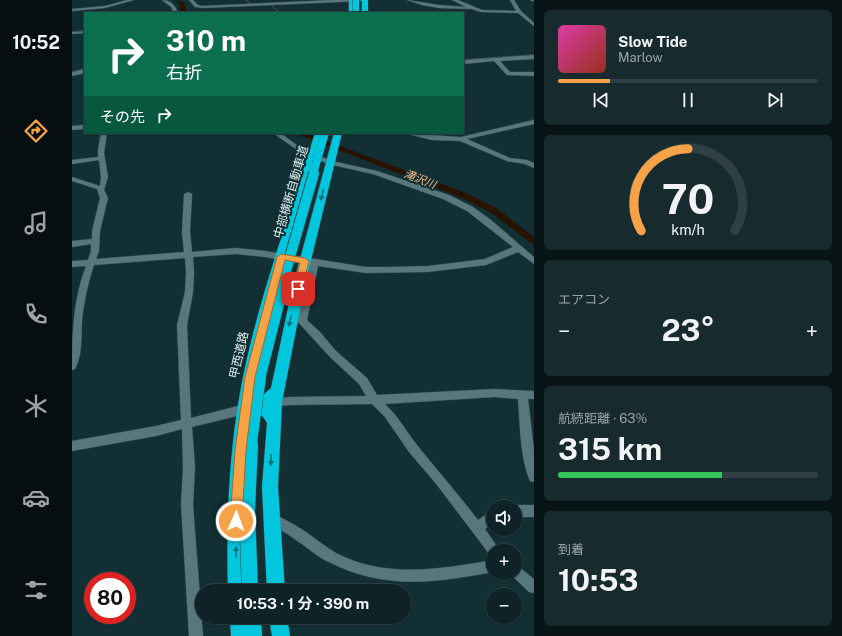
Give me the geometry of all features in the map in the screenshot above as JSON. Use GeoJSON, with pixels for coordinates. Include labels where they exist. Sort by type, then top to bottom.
{"type":"FeatureCollection","features":[{"type":"Feature","properties":{"kind":"highway"},"geometry":{"type":"LineString","coordinates":[[364,0],[365,12]]}},
{"type":"Feature","properties":{"kind":"highway"},"geometry":{"type":"LineString","coordinates":[[351,1],[352,12]]}},
{"type":"Feature","properties":{"kind":"highway"},"geometry":{"type":"LineString","coordinates":[[351,1],[356,12]]}},
{"type":"Feature","properties":{"kind":"highway","name":"甲西道路"},"geometry":{"type":"LineString","coordinates":[[237,584],[237,492],[245,409],[257,347],[281,257],[319,134]]}},
{"type":"Feature","properties":{"kind":"highway"},"geometry":{"type":"LineString","coordinates":[[276,584],[271,519],[273,421],[276,397],[310,262],[331,160],[333,135]]}},
{"type":"Feature","properties":{"kind":"highway","name":"中部横断自動車道"},"geometry":{"type":"LineString","coordinates":[[250,584],[248,525],[249,467],[253,419],[260,374],[268,335],[333,135]]}},
{"type":"Feature","properties":{"kind":"highway"},"geometry":{"type":"LineString","coordinates":[[273,421],[267,409],[261,405],[276,397]]}},
{"type":"Feature","properties":{"kind":"highway"},"geometry":{"type":"LineString","coordinates":[[239,624],[240,636]]}},
{"type":"Feature","properties":{"kind":"highway"},"geometry":{"type":"LineString","coordinates":[[252,624],[253,636]]}},
{"type":"Feature","properties":{"kind":"highway"},"geometry":{"type":"LineString","coordinates":[[279,624],[281,636]]}},
{"type":"Feature","properties":{"kind":"street"},"geometry":{"type":"LineString","coordinates":[[72,6],[117,0]]}},
{"type":"Feature","properties":{"kind":"street"},"geometry":{"type":"LineString","coordinates":[[72,10],[105,7],[132,0]]}},
{"type":"Feature","properties":{"kind":"street"},"geometry":{"type":"LineString","coordinates":[[164,0],[173,6],[176,12]]}},
{"type":"Feature","properties":{"kind":"street"},"geometry":{"type":"LineString","coordinates":[[191,0],[196,5],[199,12]]}},
{"type":"Feature","properties":{"kind":"street"},"geometry":{"type":"LineString","coordinates":[[196,5],[202,7],[364,0]]}},
{"type":"Feature","properties":{"kind":"street"},"geometry":{"type":"LineString","coordinates":[[409,0],[425,5],[445,8],[471,8]]}},
{"type":"Feature","properties":{"kind":"street"},"geometry":{"type":"LineString","coordinates":[[454,0],[481,11],[519,12]]}},
{"type":"Feature","properties":{"kind":"street"},"geometry":{"type":"LineString","coordinates":[[512,0],[519,12],[534,25]]}},
{"type":"Feature","properties":{"kind":"street"},"geometry":{"type":"LineString","coordinates":[[72,33],[84,32]]}},
{"type":"Feature","properties":{"kind":"street"},"geometry":{"type":"LineString","coordinates":[[464,62],[534,57]]}},
{"type":"Feature","properties":{"kind":"street"},"geometry":{"type":"LineString","coordinates":[[496,60],[509,74],[534,74]]}},
{"type":"Feature","properties":{"kind":"street"},"geometry":{"type":"LineString","coordinates":[[72,74],[84,71]]}},
{"type":"Feature","properties":{"kind":"street"},"geometry":{"type":"LineString","coordinates":[[411,134],[432,138],[461,139],[534,122]]}},
{"type":"Feature","properties":{"kind":"street"},"geometry":{"type":"LineString","coordinates":[[72,128],[84,127]]}},
{"type":"Feature","properties":{"kind":"street"},"geometry":{"type":"LineString","coordinates":[[72,366],[76,351],[78,319],[84,285],[92,263],[96,231],[104,198],[101,190],[105,169],[102,158],[104,134]]}},
{"type":"Feature","properties":{"kind":"street"},"geometry":{"type":"LineString","coordinates":[[277,134],[289,143],[331,160],[375,172],[446,196],[476,214],[534,261]]}},
{"type":"Feature","properties":{"kind":"street"},"geometry":{"type":"LineString","coordinates":[[461,139],[509,160],[527,162],[534,166]]}},
{"type":"Feature","properties":{"kind":"street"},"geometry":{"type":"LineString","coordinates":[[72,162],[102,158]]}},
{"type":"Feature","properties":{"kind":"street"},"geometry":{"type":"LineString","coordinates":[[72,179],[93,185],[101,190]]}},
{"type":"Feature","properties":{"kind":"street"},"geometry":{"type":"LineString","coordinates":[[188,194],[186,232],[190,272],[189,292],[182,325],[189,467],[187,505],[196,636]]}},
{"type":"Feature","properties":{"kind":"street"},"geometry":{"type":"LineString","coordinates":[[72,244],[95,241]]}},
{"type":"Feature","properties":{"kind":"street"},"geometry":{"type":"LineString","coordinates":[[72,264],[236,251],[366,270],[428,269],[486,262],[522,251],[534,250]]}},
{"type":"Feature","properties":{"kind":"street"},"geometry":{"type":"LineString","coordinates":[[310,262],[302,321],[318,335],[333,354],[358,376],[374,400],[389,414],[412,448],[441,481],[489,544]]}},
{"type":"Feature","properties":{"kind":"street"},"geometry":{"type":"LineString","coordinates":[[276,397],[374,400],[494,393],[529,395],[526,433],[534,477]]}},
{"type":"Feature","properties":{"kind":"street"},"geometry":{"type":"LineString","coordinates":[[72,446],[123,439],[261,405]]}},
{"type":"Feature","properties":{"kind":"street"},"geometry":{"type":"LineString","coordinates":[[522,511],[534,511]]}},
{"type":"Feature","properties":{"kind":"street"},"geometry":{"type":"LineString","coordinates":[[271,519],[290,529],[332,557],[360,569],[380,574],[406,578],[424,577],[486,567]]}},
{"type":"Feature","properties":{"kind":"street"},"geometry":{"type":"LineString","coordinates":[[476,528],[486,521]]}},
{"type":"Feature","properties":{"kind":"street"},"geometry":{"type":"LineString","coordinates":[[522,577],[534,587]]}},
{"type":"Feature","properties":{"kind":"waterway","name":"滝沢川"},"geometry":{"type":"LineString","coordinates":[[179,0],[182,3],[184,12]]}},
{"type":"Feature","properties":{"kind":"waterway"},"geometry":{"type":"LineString","coordinates":[[247,0],[250,5]]}},
{"type":"Feature","properties":{"kind":"waterway"},"geometry":{"type":"LineString","coordinates":[[270,4],[279,12]]}},
{"type":"Feature","properties":{"kind":"waterway","name":"滝沢川"},"geometry":{"type":"LineString","coordinates":[[301,134],[463,195],[493,210],[534,242]]}},
{"type":"Feature","properties":{"kind":"route"},"geometry":{"type":"LineString","coordinates":[[236,521],[241,450],[250,377],[281,257],[305,261],[298,289]]}}]}
